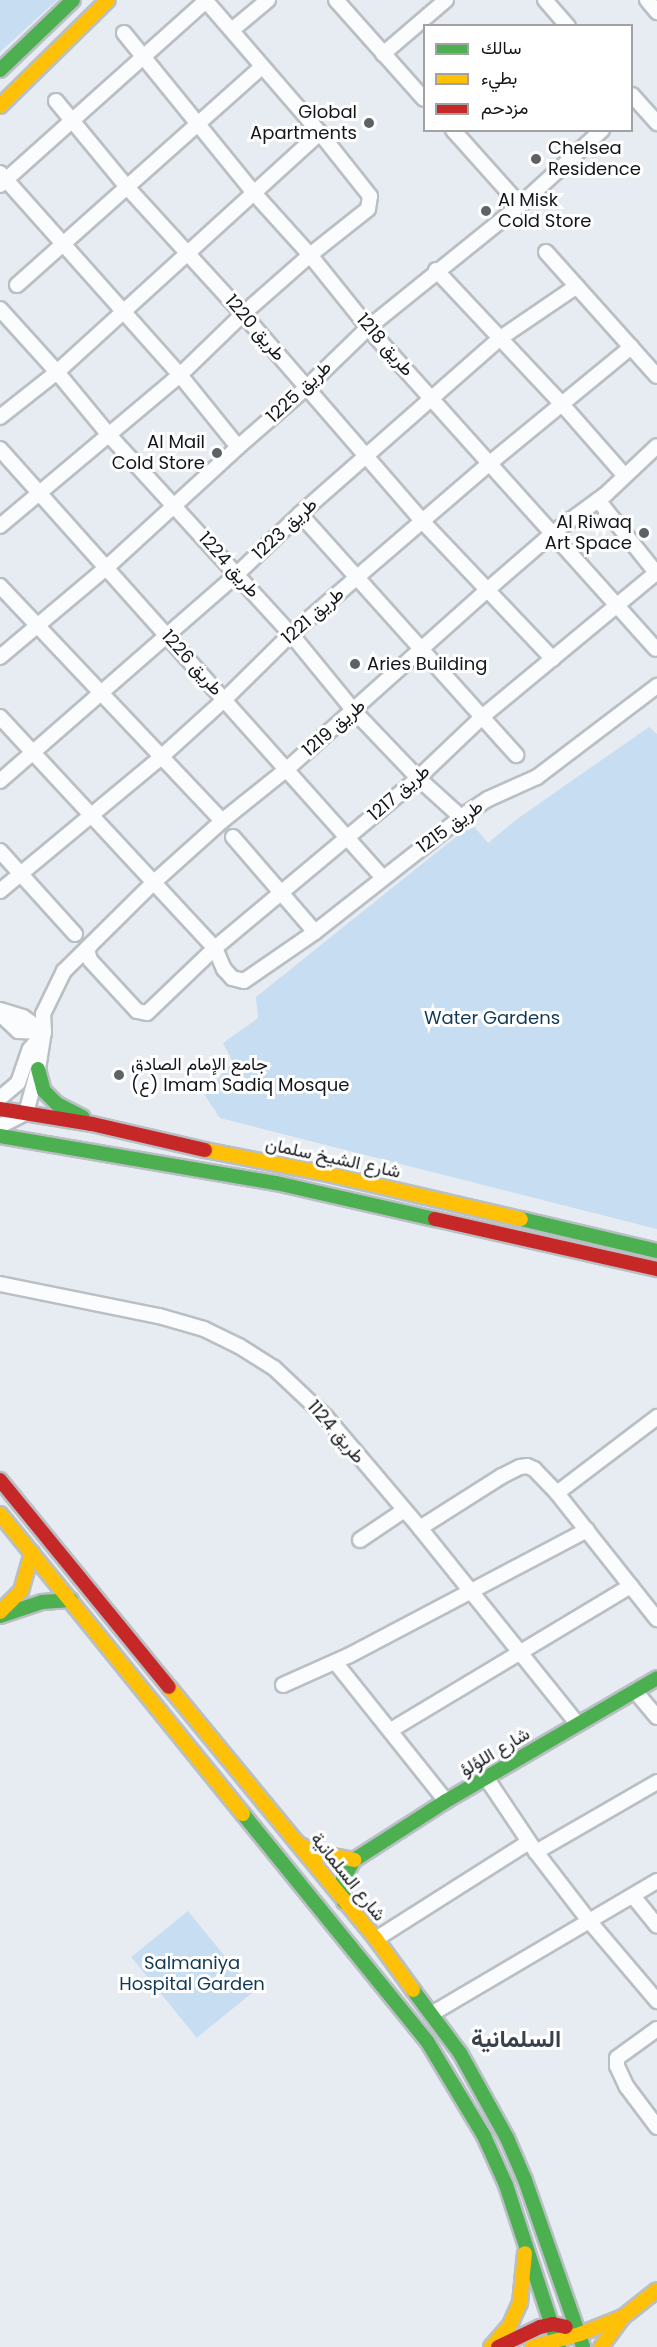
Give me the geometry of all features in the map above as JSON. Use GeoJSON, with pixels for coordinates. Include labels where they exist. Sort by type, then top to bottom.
{"type":"FeatureCollection","features":[{"type":"Feature","properties":{"kind":"main road"},"geometry":{"type":"LineString","coordinates":[[0,70],[73,0]]}},
{"type":"Feature","properties":{"kind":"main road"},"geometry":{"type":"LineString","coordinates":[[0,105],[108,0]]}},
{"type":"Feature","properties":{"kind":"main road"},"geometry":{"type":"LineString","coordinates":[[38,1069],[44,1091],[57,1104],[92,1124]]}},
{"type":"Feature","properties":{"kind":"main road","name":"شارع الشيخ سلمان"},"geometry":{"type":"LineString","coordinates":[[0,1109],[92,1124],[162,1141],[327,1174],[657,1251]]}},
{"type":"Feature","properties":{"kind":"main road","name":"شارع الشيخ سلمان"},"geometry":{"type":"LineString","coordinates":[[0,1136],[276,1183],[657,1269]]}},
{"type":"Feature","properties":{"kind":"main road","name":"شارع السلمانية"},"geometry":{"type":"LineString","coordinates":[[0,1480],[376,1939],[433,2013],[460,2053],[507,2138],[525,2180],[581,2340]]}},
{"type":"Feature","properties":{"kind":"main road"},"geometry":{"type":"LineString","coordinates":[[0,1514],[427,2041],[484,2136],[506,2185],[558,2343]]}},
{"type":"Feature","properties":{"kind":"main road"},"geometry":{"type":"LineString","coordinates":[[0,1612],[21,1591],[32,1553]]}},
{"type":"Feature","properties":{"kind":"main road"},"geometry":{"type":"LineString","coordinates":[[0,1616],[42,1602],[71,1600]]}},
{"type":"Feature","properties":{"kind":"main road","name":"شارع اللؤلؤ"},"geometry":{"type":"LineString","coordinates":[[354,1860],[446,1801],[657,1678]]}},
{"type":"Feature","properties":{"kind":"main road"},"geometry":{"type":"LineString","coordinates":[[297,1843],[315,1853],[354,1860],[341,1887],[344,1902]]}},
{"type":"Feature","properties":{"kind":"main road"},"geometry":{"type":"LineString","coordinates":[[491,2347],[510,2325],[519,2303],[526,2242]]}},
{"type":"Feature","properties":{"kind":"main road"},"geometry":{"type":"LineString","coordinates":[[532,2347],[581,2340],[623,2318],[657,2290]]}},
{"type":"Feature","properties":{"kind":"main road"},"geometry":{"type":"LineString","coordinates":[[601,2347],[623,2318]]}},
{"type":"Feature","properties":{"kind":"main road"},"geometry":{"type":"LineString","coordinates":[[498,2347],[522,2333],[553,2324],[581,2340]]}},
{"type":"Feature","properties":{"kind":"street"},"geometry":{"type":"LineString","coordinates":[[0,526],[180,375],[243,314],[310,255],[368,209],[370,196],[320,133],[206,0],[2,180],[180,375],[238,447]]}},
{"type":"Feature","properties":{"kind":"street"},"geometry":{"type":"LineString","coordinates":[[232,30],[268,0]]}},
{"type":"Feature","properties":{"kind":"street"},"geometry":{"type":"LineString","coordinates":[[336,0],[423,98]]}},
{"type":"Feature","properties":{"kind":"street"},"geometry":{"type":"LineString","coordinates":[[383,54],[446,0]]}},
{"type":"Feature","properties":{"kind":"street"},"geometry":{"type":"LineString","coordinates":[[545,0],[566,24]]}},
{"type":"Feature","properties":{"kind":"street"},"geometry":{"type":"LineString","coordinates":[[647,0],[657,12]]}},
{"type":"Feature","properties":{"kind":"street","name":"طريق 1218"},"geometry":{"type":"LineString","coordinates":[[124,33],[254,193],[310,255],[369,327],[656,649]]}},
{"type":"Feature","properties":{"kind":"street"},"geometry":{"type":"LineString","coordinates":[[17,285],[200,125],[262,67]]}},
{"type":"Feature","properties":{"kind":"street"},"geometry":{"type":"LineString","coordinates":[[633,99],[657,123]]}},
{"type":"Feature","properties":{"kind":"street","name":"طريق 1220"},"geometry":{"type":"LineString","coordinates":[[56,100],[70,121],[127,188],[243,314],[422,521],[553,659]]}},
{"type":"Feature","properties":{"kind":"street"},"geometry":{"type":"LineString","coordinates":[[455,132],[520,205]]}},
{"type":"Feature","properties":{"kind":"street","name":"طريق 1225"},"geometry":{"type":"LineString","coordinates":[[0,657],[105,569],[307,387],[369,327],[436,270],[520,205],[600,132]]}},
{"type":"Feature","properties":{"kind":"street"},"geometry":{"type":"LineString","coordinates":[[0,417],[57,372],[320,133]]}},
{"type":"Feature","properties":{"kind":"street"},"geometry":{"type":"LineString","coordinates":[[546,252],[657,376]]}},
{"type":"Feature","properties":{"kind":"street"},"geometry":{"type":"LineString","coordinates":[[436,270],[561,403],[624,475]]}},
{"type":"Feature","properties":{"kind":"street","name":"طريق 1223"},"geometry":{"type":"LineString","coordinates":[[0,781],[237,574],[300,514],[431,397],[499,339],[578,286]]}},
{"type":"Feature","properties":{"kind":"street","name":"طريق 1224"},"geometry":{"type":"LineString","coordinates":[[0,309],[57,372],[109,435],[291,634],[354,711],[418,778],[461,817]]}},
{"type":"Feature","properties":{"kind":"street","name":"طريق 1221"},"geometry":{"type":"LineString","coordinates":[[0,891],[160,758],[225,699],[291,634],[422,521],[631,347]]}},
{"type":"Feature","properties":{"kind":"street","name":"طريق 1219"},"geometry":{"type":"LineString","coordinates":[[26,1113],[38,1069],[44,1032],[43,1014],[58,980],[90,946],[153,883],[222,821],[287,769],[486,591],[553,533],[598,500],[657,446]]}},
{"type":"Feature","properties":{"kind":"street","name":"طريق 1226"},"geometry":{"type":"LineString","coordinates":[[0,449],[383,878]]}},
{"type":"Feature","properties":{"kind":"street"},"geometry":{"type":"LineString","coordinates":[[598,500],[656,573]]}},
{"type":"Feature","properties":{"kind":"street"},"geometry":{"type":"LineString","coordinates":[[300,514],[516,754]]}},
{"type":"Feature","properties":{"kind":"street","name":"طريق 1217"},"geometry":{"type":"LineString","coordinates":[[90,946],[87,950],[90,960],[136,1011],[144,1014],[215,948],[418,778],[482,717],[656,573]]}},
{"type":"Feature","properties":{"kind":"street"},"geometry":{"type":"LineString","coordinates":[[0,586],[160,758],[222,821]]}},
{"type":"Feature","properties":{"kind":"street","name":"طريق 1215"},"geometry":{"type":"LineString","coordinates":[[215,948],[224,969],[232,978],[249,980],[315,932],[461,817],[488,799],[537,777],[657,686]]}},
{"type":"Feature","properties":{"kind":"street"},"geometry":{"type":"LineString","coordinates":[[0,717],[34,751],[153,883],[163,889],[215,948]]}},
{"type":"Feature","properties":{"kind":"street"},"geometry":{"type":"LineString","coordinates":[[233,837],[315,932]]}},
{"type":"Feature","properties":{"kind":"street"},"geometry":{"type":"LineString","coordinates":[[0,851],[75,934]]}},
{"type":"Feature","properties":{"kind":"street"},"geometry":{"type":"LineString","coordinates":[[0,1012],[18,1031],[44,1032]]}},
{"type":"Feature","properties":{"kind":"street","name":"طريق 1219"},"geometry":{"type":"LineString","coordinates":[[0,1098],[18,1083],[30,1049],[44,1032]]}},
{"type":"Feature","properties":{"kind":"street"},"geometry":{"type":"LineString","coordinates":[[0,1126],[26,1113]]}},
{"type":"Feature","properties":{"kind":"street","name":"طريق 1124"},"geometry":{"type":"LineString","coordinates":[[0,1284],[159,1316],[204,1329],[239,1346],[274,1368],[312,1404],[420,1528],[577,1723]]}},
{"type":"Feature","properties":{"kind":"street"},"geometry":{"type":"LineString","coordinates":[[557,1492],[657,1417]]}},
{"type":"Feature","properties":{"kind":"street"},"geometry":{"type":"LineString","coordinates":[[420,1528],[520,1467],[534,1469],[557,1492],[657,1619]]}},
{"type":"Feature","properties":{"kind":"street"},"geometry":{"type":"LineString","coordinates":[[360,1540],[403,1511]]}},
{"type":"Feature","properties":{"kind":"street"},"geometry":{"type":"LineString","coordinates":[[283,1685],[335,1662],[587,1530]]}},
{"type":"Feature","properties":{"kind":"street"},"geometry":{"type":"LineString","coordinates":[[391,1730],[631,1586]]}},
{"type":"Feature","properties":{"kind":"street"},"geometry":{"type":"LineString","coordinates":[[335,1662],[446,1801]]}},
{"type":"Feature","properties":{"kind":"street"},"geometry":{"type":"LineString","coordinates":[[635,1691],[657,1717]]}},
{"type":"Feature","properties":{"kind":"street"},"geometry":{"type":"LineString","coordinates":[[487,1779],[532,1847],[590,1922],[657,2001]]}},
{"type":"Feature","properties":{"kind":"street"},"geometry":{"type":"LineString","coordinates":[[376,1939],[532,1847],[657,1782]]}},
{"type":"Feature","properties":{"kind":"street"},"geometry":{"type":"LineString","coordinates":[[433,2013],[657,1881]]}},
{"type":"Feature","properties":{"kind":"street"},"geometry":{"type":"LineString","coordinates":[[633,1896],[657,1926]]}},
{"type":"Feature","properties":{"kind":"street"},"geometry":{"type":"LineString","coordinates":[[657,2029],[617,2058],[617,2066],[627,2087],[657,2127]]}},
{"type":"Feature","properties":{"kind":"green space"},"geometry":{"type":"Polygon","coordinates":[[[0,0],[57,0],[0,52],[0,0]]]}},
{"type":"Feature","properties":{"kind":"green space","name":"Water Gardens"},"geometry":{"type":"Polygon","coordinates":[[[649,727],[657,734],[657,1229],[220,1118],[204,1094],[233,1062],[223,1043],[258,1018],[256,997],[472,824],[488,843],[517,819],[649,727]]]}},
{"type":"Feature","properties":{"kind":"green space","name":"Salmaniya Hospital Garden"},"geometry":{"type":"Polygon","coordinates":[[[188,1911],[253,1992],[197,2038],[131,1957],[188,1911]]]}},
{"type":"Feature","properties":{"kind":"traffic: fast"},"geometry":{"type":"LineString","coordinates":[[0,70],[73,0]]}},
{"type":"Feature","properties":{"kind":"traffic: fast"},"geometry":{"type":"LineString","coordinates":[[38,1069],[44,1091],[57,1104],[83,1117]]}},
{"type":"Feature","properties":{"kind":"traffic: fast"},"geometry":{"type":"LineString","coordinates":[[0,1136],[276,1183],[435,1219]]}},
{"type":"Feature","properties":{"kind":"traffic: fast"},"geometry":{"type":"LineString","coordinates":[[521,1219],[657,1251]]}},
{"type":"Feature","properties":{"kind":"traffic: fast"},"geometry":{"type":"LineString","coordinates":[[0,1616],[42,1602],[71,1600]]}},
{"type":"Feature","properties":{"kind":"traffic: fast"},"geometry":{"type":"LineString","coordinates":[[344,1902],[343,1879],[354,1860],[446,1801],[657,1678]]}},
{"type":"Feature","properties":{"kind":"traffic: fast"},"geometry":{"type":"LineString","coordinates":[[243,1814],[427,2041],[484,2136],[506,2185],[559,2347]]}},
{"type":"Feature","properties":{"kind":"traffic: fast"},"geometry":{"type":"LineString","coordinates":[[413,1990],[460,2053],[507,2138],[525,2180],[583,2347]]}},
{"type":"Feature","properties":{"kind":"traffic: slow"},"geometry":{"type":"LineString","coordinates":[[0,106],[108,0]]}},
{"type":"Feature","properties":{"kind":"traffic: slow"},"geometry":{"type":"LineString","coordinates":[[205,1150],[327,1174],[521,1219]]}},
{"type":"Feature","properties":{"kind":"traffic: slow"},"geometry":{"type":"LineString","coordinates":[[0,1514],[243,1814]]}},
{"type":"Feature","properties":{"kind":"traffic: slow"},"geometry":{"type":"LineString","coordinates":[[0,1612],[21,1591],[32,1553]]}},
{"type":"Feature","properties":{"kind":"traffic: slow"},"geometry":{"type":"LineString","coordinates":[[169,1687],[376,1939],[413,1990]]}},
{"type":"Feature","properties":{"kind":"traffic: slow"},"geometry":{"type":"LineString","coordinates":[[297,1843],[315,1853],[354,1860]]}},
{"type":"Feature","properties":{"kind":"traffic: slow"},"geometry":{"type":"LineString","coordinates":[[491,2347],[510,2325],[520,2303],[525,2253]]}},
{"type":"Feature","properties":{"kind":"traffic: slow"},"geometry":{"type":"LineString","coordinates":[[532,2347],[580,2334],[623,2317],[657,2290]]}},
{"type":"Feature","properties":{"kind":"traffic: slow"},"geometry":{"type":"LineString","coordinates":[[601,2347],[623,2317]]}},
{"type":"Feature","properties":{"kind":"traffic: jam"},"geometry":{"type":"LineString","coordinates":[[0,1109],[92,1124],[205,1150]]}},
{"type":"Feature","properties":{"kind":"traffic: jam"},"geometry":{"type":"LineString","coordinates":[[435,1219],[657,1269]]}},
{"type":"Feature","properties":{"kind":"traffic: jam"},"geometry":{"type":"LineString","coordinates":[[0,1480],[169,1687]]}},
{"type":"Feature","properties":{"kind":"traffic: jam"},"geometry":{"type":"LineString","coordinates":[[498,2347],[540,2327],[553,2324],[566,2327]]}},
{"type":"Feature","properties":{"kind":"place","name":"Global Apartments"},"geometry":{"type":"Point","coordinates":[369,123]}},
{"type":"Feature","properties":{"kind":"place","name":"Chelsea Residence"},"geometry":{"type":"Point","coordinates":[536,159]}},
{"type":"Feature","properties":{"kind":"place","name":"Al Misk Cold Store"},"geometry":{"type":"Point","coordinates":[486,211]}},
{"type":"Feature","properties":{"kind":"place","name":"Al Mail Cold Store"},"geometry":{"type":"Point","coordinates":[217,453]}},
{"type":"Feature","properties":{"kind":"place","name":"Al Riwaq Art Space"},"geometry":{"type":"Point","coordinates":[644,533]}},
{"type":"Feature","properties":{"kind":"place","name":"Aries Building"},"geometry":{"type":"Point","coordinates":[355,664]}},
{"type":"Feature","properties":{"kind":"place","name":"جامع الإمام الصادق (ع) Imam Sadiq Mosque"},"geometry":{"type":"Point","coordinates":[119,1075]}},
{"type":"Feature","properties":{"kind":"district","name":"السلمانية"},"geometry":{"type":"Point","coordinates":[516,2039]}}]}
